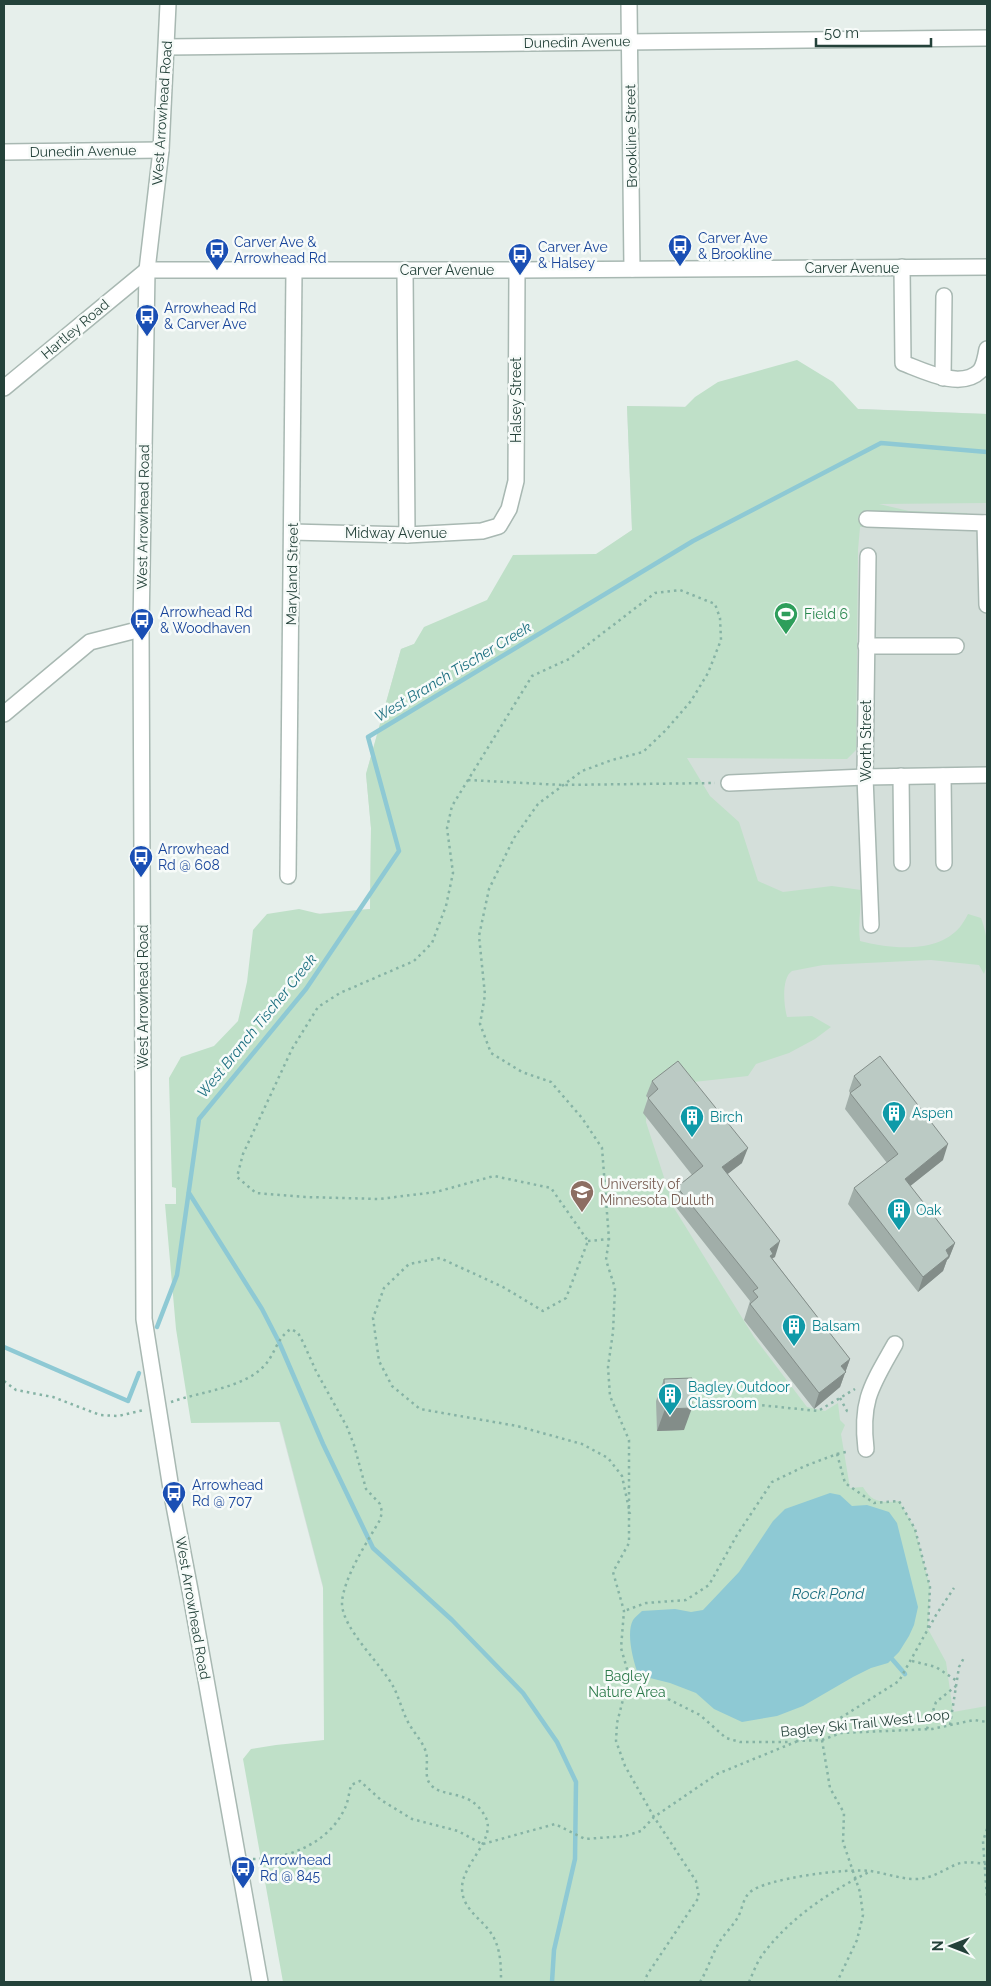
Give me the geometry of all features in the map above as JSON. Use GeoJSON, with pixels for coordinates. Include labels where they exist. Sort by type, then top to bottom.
{"type":"FeatureCollection","features":[{"type":"Feature","properties":{"kind":"street","name":"West Arrowhead Road"},"geometry":{"type":"LineString","coordinates":[[168,4],[161,150],[147,270],[141,629],[144,1319],[157,1406],[260,1982]]}},
{"type":"Feature","properties":{"kind":"street","name":"Brookline Street"},"geometry":{"type":"LineString","coordinates":[[629,4],[632,269]]}},
{"type":"Feature","properties":{"kind":"street","name":"Dunedin Avenue"},"geometry":{"type":"LineString","coordinates":[[167,47],[987,38]]}},
{"type":"Feature","properties":{"kind":"street","name":"Dunedin Avenue"},"geometry":{"type":"LineString","coordinates":[[4,152],[161,150]]}},
{"type":"Feature","properties":{"kind":"street","name":"Carver Avenue"},"geometry":{"type":"LineString","coordinates":[[147,270],[404,271],[987,267]]}},
{"type":"Feature","properties":{"kind":"street"},"geometry":{"type":"LineString","coordinates":[[902,268],[902,363],[943,378],[968,379],[981,370],[987,349]]}},
{"type":"Feature","properties":{"kind":"street","name":"Hartley Road"},"geometry":{"type":"LineString","coordinates":[[4,388],[147,270]]}},
{"type":"Feature","properties":{"kind":"street","name":"Halsey Street"},"geometry":{"type":"LineString","coordinates":[[499,526],[509,508],[516,481],[517,270]]}},
{"type":"Feature","properties":{"kind":"street","name":"Maryland Street"},"geometry":{"type":"LineString","coordinates":[[288,876],[294,271]]}},
{"type":"Feature","properties":{"kind":"street"},"geometry":{"type":"LineString","coordinates":[[404,271],[407,535]]}},
{"type":"Feature","properties":{"kind":"street"},"geometry":{"type":"LineString","coordinates":[[943,378],[944,296]]}},
{"type":"Feature","properties":{"kind":"street"},"geometry":{"type":"LineString","coordinates":[[867,519],[986,523],[987,605]]}},
{"type":"Feature","properties":{"kind":"street","name":"Midway Avenue"},"geometry":{"type":"LineString","coordinates":[[292,532],[407,535],[482,531],[499,526]]}},
{"type":"Feature","properties":{"kind":"street","name":"Worth Street"},"geometry":{"type":"LineString","coordinates":[[868,556],[865,777],[871,925]]}},
{"type":"Feature","properties":{"kind":"street"},"geometry":{"type":"LineString","coordinates":[[4,714],[90,642],[141,629]]}},
{"type":"Feature","properties":{"kind":"street"},"geometry":{"type":"LineString","coordinates":[[866,646],[956,646]]}},
{"type":"Feature","properties":{"kind":"street"},"geometry":{"type":"LineString","coordinates":[[729,783],[865,777],[987,775]]}},
{"type":"Feature","properties":{"kind":"street"},"geometry":{"type":"LineString","coordinates":[[900,776],[902,863]]}},
{"type":"Feature","properties":{"kind":"street"},"geometry":{"type":"LineString","coordinates":[[943,776],[944,863]]}},
{"type":"Feature","properties":{"kind":"street"},"geometry":{"type":"LineString","coordinates":[[866,1449],[864,1431],[866,1404],[870,1388],[895,1344]]}},
{"type":"Feature","properties":{"kind":"path"},"geometry":{"type":"LineString","coordinates":[[588,1241],[550,1188],[494,1176],[436,1192],[379,1199],[256,1193],[237,1177],[243,1154],[292,1049],[318,1007],[340,993],[414,961],[432,943],[446,906],[453,874],[447,828],[452,806],[532,676],[569,659],[655,593],[680,590],[715,604],[720,618],[721,640],[708,673],[691,701],[666,730],[643,752],[612,760],[582,771],[538,804],[514,838],[490,889],[479,936],[485,995],[480,1024],[491,1053],[522,1072],[551,1082],[582,1118],[602,1148],[609,1239],[606,1260],[615,1288],[613,1332],[608,1367],[610,1396],[628,1440],[630,1514],[629,1543],[613,1572],[624,1611],[621,1648],[629,1676],[617,1723],[616,1741],[625,1766],[654,1817],[696,1881],[699,1897],[647,1975],[645,1982]]}},
{"type":"Feature","properties":{"kind":"path"},"geometry":{"type":"LineString","coordinates":[[468,780],[562,785],[729,783]]}},
{"type":"Feature","properties":{"kind":"path"},"geometry":{"type":"LineString","coordinates":[[588,1241],[609,1239]]}},
{"type":"Feature","properties":{"kind":"path"},"geometry":{"type":"LineString","coordinates":[[588,1241],[566,1298],[543,1311],[503,1286],[440,1258],[409,1264],[384,1288],[373,1318],[379,1361],[392,1386],[420,1409],[527,1429],[582,1444],[608,1458],[622,1476],[630,1514]]}},
{"type":"Feature","properties":{"kind":"path"},"geometry":{"type":"LineString","coordinates":[[4,1381],[16,1390],[53,1397],[100,1415],[118,1416],[224,1387],[251,1376],[264,1367],[284,1333],[291,1329],[298,1333],[347,1427],[366,1489],[380,1504],[382,1512],[380,1520],[354,1566],[345,1588],[342,1602],[346,1621],[352,1632],[387,1676],[407,1721],[421,1741],[427,1754],[427,1777],[430,1784],[438,1790],[470,1799],[485,1816],[488,1827],[482,1844],[465,1873],[462,1889],[467,1906],[488,1929],[496,1943],[501,1965],[500,1982]]}},
{"type":"Feature","properties":{"kind":"path"},"geometry":{"type":"LineString","coordinates":[[688,1397],[818,1411],[860,1386]]}},
{"type":"Feature","properties":{"kind":"path"},"geometry":{"type":"LineString","coordinates":[[840,1398],[847,1411],[855,1415]]}},
{"type":"Feature","properties":{"kind":"path"},"geometry":{"type":"LineString","coordinates":[[624,1611],[646,1603],[686,1600],[709,1585],[737,1535],[772,1482],[805,1466],[846,1452]]}},
{"type":"Feature","properties":{"kind":"path"},"geometry":{"type":"LineString","coordinates":[[837,1454],[845,1483],[874,1504],[899,1501],[915,1529],[930,1587],[928,1629]]}},
{"type":"Feature","properties":{"kind":"path"},"geometry":{"type":"LineString","coordinates":[[238,1860],[273,1858],[305,1848],[321,1837],[334,1824],[345,1808],[351,1786],[360,1781],[381,1800],[412,1819],[458,1831],[482,1844],[555,1824],[585,1839],[625,1836],[641,1831],[654,1817],[717,1774],[815,1734],[900,1680],[936,1615],[954,1588]]}},
{"type":"Feature","properties":{"kind":"path"},"geometry":{"type":"LineString","coordinates":[[950,1725],[959,1667],[965,1656]]}},
{"type":"Feature","properties":{"kind":"path"},"geometry":{"type":"LineString","coordinates":[[911,1661],[936,1668],[957,1683]]}},
{"type":"Feature","properties":{"kind":"path","name":"Bagley Ski Trail West Loop"},"geometry":{"type":"LineString","coordinates":[[629,1676],[644,1687],[700,1715],[726,1738],[740,1742],[822,1740],[841,1733],[927,1729],[974,1720],[987,1722]]}},
{"type":"Feature","properties":{"kind":"path"},"geometry":{"type":"LineString","coordinates":[[927,1729],[936,1702],[957,1683]]}},
{"type":"Feature","properties":{"kind":"path"},"geometry":{"type":"LineString","coordinates":[[822,1740],[830,1788],[844,1813],[842,1842],[856,1878],[863,1915],[857,1940],[837,1982]]}},
{"type":"Feature","properties":{"kind":"path"},"geometry":{"type":"LineString","coordinates":[[987,1829],[983,1841],[987,1899]]}},
{"type":"Feature","properties":{"kind":"path"},"geometry":{"type":"LineString","coordinates":[[700,1982],[721,1939],[736,1920],[749,1892],[782,1879],[852,1870],[870,1871],[901,1878],[924,1879],[937,1875],[958,1864],[985,1864]]}},
{"type":"Feature","properties":{"kind":"path"},"geometry":{"type":"LineString","coordinates":[[749,1982],[761,1955],[789,1926],[822,1898],[870,1871]]}},
{"type":"Feature","properties":{"kind":"shaded area","name":"Bagley Nature Area"},"geometry":{"type":"Polygon","coordinates":[[[627,406],[863,409],[987,414],[987,1982],[329,1741],[329,1611],[275,1406],[293,916],[370,909],[371,828],[366,774],[401,649],[532,599],[632,530],[627,406]]]}},
{"type":"Feature","properties":{"kind":"green space","name":"Bagley Nature Area"},"geometry":{"type":"Polygon","coordinates":[[[797,360],[833,382],[858,409],[987,414],[987,503],[879,504],[909,511],[967,513],[974,527],[860,527],[858,550],[856,750],[847,759],[687,758],[710,796],[739,822],[758,881],[783,892],[832,886],[861,890],[860,941],[872,944],[913,947],[939,942],[950,936],[960,927],[968,914],[981,918],[987,946],[986,967],[984,974],[979,965],[931,960],[823,965],[792,971],[786,980],[785,986],[784,999],[787,1017],[812,1016],[831,1027],[815,1039],[789,1053],[756,1064],[748,1076],[694,1082],[672,1067],[647,1094],[646,1122],[674,1208],[754,1337],[807,1407],[825,1411],[838,1403],[840,1420],[845,1425],[841,1434],[850,1488],[863,1487],[870,1496],[878,1501],[899,1501],[915,1529],[930,1587],[928,1629],[946,1662],[953,1712],[987,1706],[987,1982],[283,1982],[243,1759],[251,1749],[324,1740],[323,1586],[280,1422],[191,1423],[176,1329],[165,1204],[176,1204],[176,1188],[172,1187],[169,1078],[181,1057],[214,1046],[238,1021],[247,982],[253,930],[267,914],[299,909],[320,914],[370,909],[371,828],[366,774],[401,649],[414,644],[424,627],[487,600],[513,555],[596,554],[632,530],[627,406],[685,407],[695,397],[718,382],[797,360]]]}},
{"type":"Feature","properties":{"kind":"water","name":"Rock Pond"},"geometry":{"type":"Polygon","coordinates":[[[830,1493],[840,1495],[852,1506],[867,1505],[889,1512],[897,1523],[918,1607],[914,1625],[909,1636],[899,1652],[888,1663],[871,1668],[853,1677],[803,1706],[777,1716],[742,1722],[714,1709],[696,1693],[650,1678],[637,1671],[630,1632],[633,1620],[642,1611],[675,1609],[691,1612],[703,1610],[739,1572],[773,1521],[785,1509],[830,1493]]]}},
{"type":"Feature","properties":{"kind":"building"},"geometry":{"type":"Polygon","coordinates":[[[880,1056],[948,1144],[905,1179],[955,1243],[946,1250],[949,1256],[923,1277],[854,1188],[898,1154],[850,1093],[861,1085],[854,1076],[880,1056]]]}},
{"type":"Feature","properties":{"kind":"building"},"geometry":{"type":"Polygon","coordinates":[[[678,1061],[748,1148],[722,1167],[780,1241],[770,1249],[773,1254],[770,1256],[850,1359],[841,1366],[846,1372],[819,1393],[750,1304],[758,1297],[753,1291],[758,1288],[677,1187],[703,1166],[648,1098],[658,1089],[652,1081],[678,1061]]]}},
{"type":"Feature","properties":{"kind":"building"},"geometry":{"type":"Polygon","coordinates":[[[692,1378],[692,1408],[665,1409],[664,1379],[692,1378]]]}},
{"type":"Feature","properties":{"kind":"waterway","name":"West Branch Tischer Creek"},"geometry":{"type":"LineString","coordinates":[[157,1327],[177,1275],[199,1119],[306,989],[399,851],[368,737],[693,541],[881,443],[987,452]]}},
{"type":"Feature","properties":{"kind":"waterway"},"geometry":{"type":"LineString","coordinates":[[189,1193],[262,1309],[279,1342],[323,1444],[373,1548],[452,1620],[523,1693],[557,1742],[576,1782],[575,1859],[554,1950],[552,1982]]}},
{"type":"Feature","properties":{"kind":"waterway","name":"West Branch Tischer Creek"},"geometry":{"type":"LineString","coordinates":[[4,1347],[128,1401],[139,1373]]}},
{"type":"Feature","properties":{"kind":"waterway"},"geometry":{"type":"LineString","coordinates":[[892,1659],[905,1674]]}},
{"type":"Feature","properties":{"kind":"place","name":"Carver Ave & Brookline"},"geometry":{"type":"Point","coordinates":[680,267]}},
{"type":"Feature","properties":{"kind":"place","name":"Carver Ave & Arrowhead Rd"},"geometry":{"type":"Point","coordinates":[217,271]}},
{"type":"Feature","properties":{"kind":"place","name":"Carver Ave & Halsey"},"geometry":{"type":"Point","coordinates":[520,276]}},
{"type":"Feature","properties":{"kind":"place","name":"Arrowhead Rd & Carver Ave"},"geometry":{"type":"Point","coordinates":[147,337]}},
{"type":"Feature","properties":{"kind":"place","name":"Field 6"},"geometry":{"type":"Point","coordinates":[786,635]}},
{"type":"Feature","properties":{"kind":"place","name":"Arrowhead Rd & Woodhaven"},"geometry":{"type":"Point","coordinates":[142,641]}},
{"type":"Feature","properties":{"kind":"place","name":"Arrowhead Rd @ 608"},"geometry":{"type":"Point","coordinates":[141,878]}},
{"type":"Feature","properties":{"kind":"place","name":"Aspen"},"geometry":{"type":"Point","coordinates":[894,1134]}},
{"type":"Feature","properties":{"kind":"place","name":"Birch"},"geometry":{"type":"Point","coordinates":[692,1138]}},
{"type":"Feature","properties":{"kind":"place","name":"University of Minnesota Duluth"},"geometry":{"type":"Point","coordinates":[582,1213]}},
{"type":"Feature","properties":{"kind":"place","name":"Oak"},"geometry":{"type":"Point","coordinates":[899,1231]}},
{"type":"Feature","properties":{"kind":"place","name":"Balsam"},"geometry":{"type":"Point","coordinates":[794,1347]}},
{"type":"Feature","properties":{"kind":"place","name":"Bagley Outdoor Classroom"},"geometry":{"type":"Point","coordinates":[670,1416]}},
{"type":"Feature","properties":{"kind":"place","name":"Arrowhead Rd @ 707"},"geometry":{"type":"Point","coordinates":[174,1514]}},
{"type":"Feature","properties":{"kind":"place","name":"Arrowhead Rd @ 845"},"geometry":{"type":"Point","coordinates":[243,1889]}}]}
